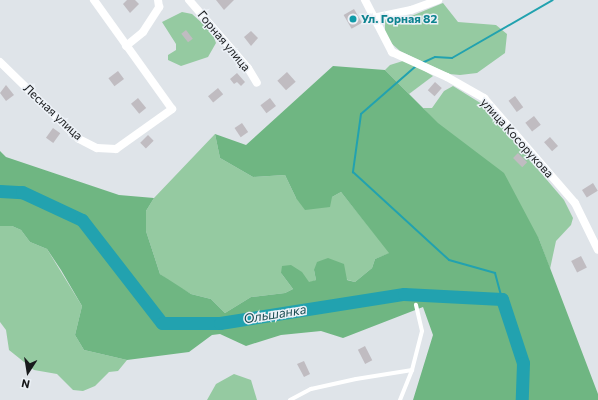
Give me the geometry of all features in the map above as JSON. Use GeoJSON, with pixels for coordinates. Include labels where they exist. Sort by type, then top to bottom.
{"type":"FeatureCollection","features":[{"type":"Feature","properties":{"kind":"street"},"geometry":{"type":"LineString","coordinates":[[94,0],[126,46],[143,32],[159,7],[158,0]]}},
{"type":"Feature","properties":{"kind":"street","name":"Горная улица"},"geometry":{"type":"LineString","coordinates":[[189,0],[248,68],[257,84]]}},
{"type":"Feature","properties":{"kind":"street","name":"улица Косорукова"},"geometry":{"type":"LineString","coordinates":[[365,0],[392,52],[447,77],[484,98],[575,203],[598,250]]}},
{"type":"Feature","properties":{"kind":"street"},"geometry":{"type":"LineString","coordinates":[[373,18],[411,10],[438,0]]}},
{"type":"Feature","properties":{"kind":"street","name":"Лесная улица"},"geometry":{"type":"LineString","coordinates":[[0,62],[79,139],[97,148],[116,149],[172,109],[126,46]]}},
{"type":"Feature","properties":{"kind":"lane"},"geometry":{"type":"LineString","coordinates":[[400,400],[412,370],[422,331],[416,305]]}},
{"type":"Feature","properties":{"kind":"lane"},"geometry":{"type":"LineString","coordinates":[[290,400],[311,389],[356,379],[412,370]]}},
{"type":"Feature","properties":{"kind":"green space"},"geometry":{"type":"Polygon","coordinates":[[[443,3],[458,22],[496,25],[507,34],[505,53],[477,73],[460,75],[449,74],[400,51],[391,43],[385,31],[385,19],[414,15],[443,3]]]}},
{"type":"Feature","properties":{"kind":"green space"},"geometry":{"type":"Polygon","coordinates":[[[182,12],[192,14],[202,23],[213,35],[216,43],[208,57],[181,66],[168,60],[168,55],[176,50],[176,44],[162,22],[182,12]]]}},
{"type":"Feature","properties":{"kind":"green space"},"geometry":{"type":"Polygon","coordinates":[[[406,60],[433,76],[409,94],[385,70],[390,65],[406,60]]]}},
{"type":"Feature","properties":{"kind":"green space"},"geometry":{"type":"Polygon","coordinates":[[[333,66],[385,70],[438,123],[504,173],[539,239],[598,394],[598,400],[413,400],[433,335],[423,307],[343,338],[321,331],[281,335],[246,346],[220,334],[212,335],[189,352],[127,360],[84,350],[75,335],[82,306],[47,249],[30,242],[21,230],[12,226],[0,226],[0,151],[6,157],[119,195],[154,198],[146,211],[146,231],[160,274],[191,294],[211,299],[225,313],[251,297],[285,293],[293,289],[281,273],[282,266],[291,265],[302,272],[309,282],[316,280],[314,270],[317,262],[328,258],[344,264],[347,280],[355,282],[372,268],[375,259],[389,253],[341,192],[332,197],[330,207],[305,210],[296,198],[285,175],[253,177],[220,158],[215,134],[246,145],[333,66]]]}},
{"type":"Feature","properties":{"kind":"green space"},"geometry":{"type":"Polygon","coordinates":[[[453,86],[482,104],[564,200],[573,218],[571,225],[556,241],[550,269],[539,239],[423,108],[432,108],[444,91],[453,86]]]}},
{"type":"Feature","properties":{"kind":"green space"},"geometry":{"type":"Polygon","coordinates":[[[215,134],[220,158],[253,177],[285,175],[296,198],[332,197],[341,192],[390,253],[375,259],[372,268],[355,282],[314,270],[316,280],[309,283],[281,273],[293,289],[285,293],[251,297],[225,313],[211,299],[191,294],[175,285],[160,274],[146,231],[146,211],[154,198],[215,134]]]}},
{"type":"Feature","properties":{"kind":"green space"},"geometry":{"type":"Polygon","coordinates":[[[0,226],[12,226],[21,230],[30,242],[47,249],[82,306],[75,335],[84,350],[127,360],[118,371],[109,372],[95,386],[83,391],[73,390],[57,374],[34,370],[9,350],[6,330],[0,322],[0,226]]]}},
{"type":"Feature","properties":{"kind":"green space"},"geometry":{"type":"Polygon","coordinates":[[[234,374],[251,380],[257,400],[207,400],[216,384],[234,374]]]}},
{"type":"Feature","properties":{"kind":"building"},"geometry":{"type":"Polygon","coordinates":[[[127,0],[135,0],[139,4],[130,13],[123,4],[127,0]]]}},
{"type":"Feature","properties":{"kind":"building"},"geometry":{"type":"Polygon","coordinates":[[[216,0],[234,0],[224,10],[216,0]]]}},
{"type":"Feature","properties":{"kind":"building","name":"Ул. Горная 82"},"geometry":{"type":"Polygon","coordinates":[[[354,9],[362,23],[352,29],[344,15],[354,9]]]}},
{"type":"Feature","properties":{"kind":"building"},"geometry":{"type":"Polygon","coordinates":[[[186,30],[193,39],[188,42],[181,34],[186,30]]]}},
{"type":"Feature","properties":{"kind":"building"},"geometry":{"type":"Polygon","coordinates":[[[251,31],[258,38],[251,46],[244,37],[251,31]]]}},
{"type":"Feature","properties":{"kind":"building"},"geometry":{"type":"Polygon","coordinates":[[[118,71],[124,79],[114,86],[108,78],[118,71]]]}},
{"type":"Feature","properties":{"kind":"building"},"geometry":{"type":"Polygon","coordinates":[[[287,72],[296,82],[286,90],[277,81],[287,72]]]}},
{"type":"Feature","properties":{"kind":"building"},"geometry":{"type":"Polygon","coordinates":[[[237,73],[245,82],[241,86],[237,82],[234,84],[230,79],[237,73]]]}},
{"type":"Feature","properties":{"kind":"building"},"geometry":{"type":"Polygon","coordinates":[[[435,82],[442,88],[435,96],[428,90],[435,82]]]}},
{"type":"Feature","properties":{"kind":"building"},"geometry":{"type":"Polygon","coordinates":[[[6,85],[14,95],[6,101],[0,93],[6,85]]]}},
{"type":"Feature","properties":{"kind":"building"},"geometry":{"type":"Polygon","coordinates":[[[218,88],[223,94],[213,102],[208,96],[218,88]]]}},
{"type":"Feature","properties":{"kind":"building"},"geometry":{"type":"Polygon","coordinates":[[[515,96],[523,107],[517,112],[509,101],[515,96]]]}},
{"type":"Feature","properties":{"kind":"building"},"geometry":{"type":"Polygon","coordinates":[[[138,98],[146,108],[139,114],[131,104],[138,98]]]}},
{"type":"Feature","properties":{"kind":"building"},"geometry":{"type":"Polygon","coordinates":[[[270,98],[276,106],[266,113],[260,105],[270,98]]]}},
{"type":"Feature","properties":{"kind":"building"},"geometry":{"type":"Polygon","coordinates":[[[534,116],[541,125],[532,131],[525,123],[534,116]]]}},
{"type":"Feature","properties":{"kind":"building"},"geometry":{"type":"Polygon","coordinates":[[[242,123],[248,132],[241,137],[235,128],[242,123]]]}},
{"type":"Feature","properties":{"kind":"building"},"geometry":{"type":"Polygon","coordinates":[[[53,128],[60,133],[53,143],[46,138],[53,128]]]}},
{"type":"Feature","properties":{"kind":"building"},"geometry":{"type":"Polygon","coordinates":[[[148,135],[154,141],[146,148],[140,143],[148,135]]]}},
{"type":"Feature","properties":{"kind":"building"},"geometry":{"type":"Polygon","coordinates":[[[550,137],[558,146],[552,151],[544,142],[550,137]]]}},
{"type":"Feature","properties":{"kind":"building"},"geometry":{"type":"Polygon","coordinates":[[[518,153],[527,162],[522,167],[513,158],[518,153]]]}},
{"type":"Feature","properties":{"kind":"building"},"geometry":{"type":"Polygon","coordinates":[[[593,183],[598,191],[587,198],[582,190],[593,183]]]}},
{"type":"Feature","properties":{"kind":"building"},"geometry":{"type":"Polygon","coordinates":[[[581,256],[587,268],[577,273],[571,261],[581,256]]]}},
{"type":"Feature","properties":{"kind":"building"},"geometry":{"type":"Polygon","coordinates":[[[365,346],[372,360],[365,364],[358,350],[365,346]]]}},
{"type":"Feature","properties":{"kind":"building"},"geometry":{"type":"Polygon","coordinates":[[[304,361],[310,374],[304,377],[297,364],[304,361]]]}},
{"type":"Feature","properties":{"kind":"waterway"},"geometry":{"type":"LineString","coordinates":[[422,63],[435,57],[452,58],[553,0]]}},
{"type":"Feature","properties":{"kind":"waterway"},"geometry":{"type":"LineString","coordinates":[[416,66],[361,114],[353,172],[449,260],[495,273],[502,299]]}},
{"type":"Feature","properties":{"kind":"waterway","name":"Ольшанка"},"geometry":{"type":"LineString","coordinates":[[0,191],[22,192],[82,220],[162,323],[220,323],[404,294],[502,299],[523,363],[522,400]]}},
{"type":"Feature","properties":{"kind":"place","name":"Ул. Горная 82"},"geometry":{"type":"Point","coordinates":[353,19]}}]}
